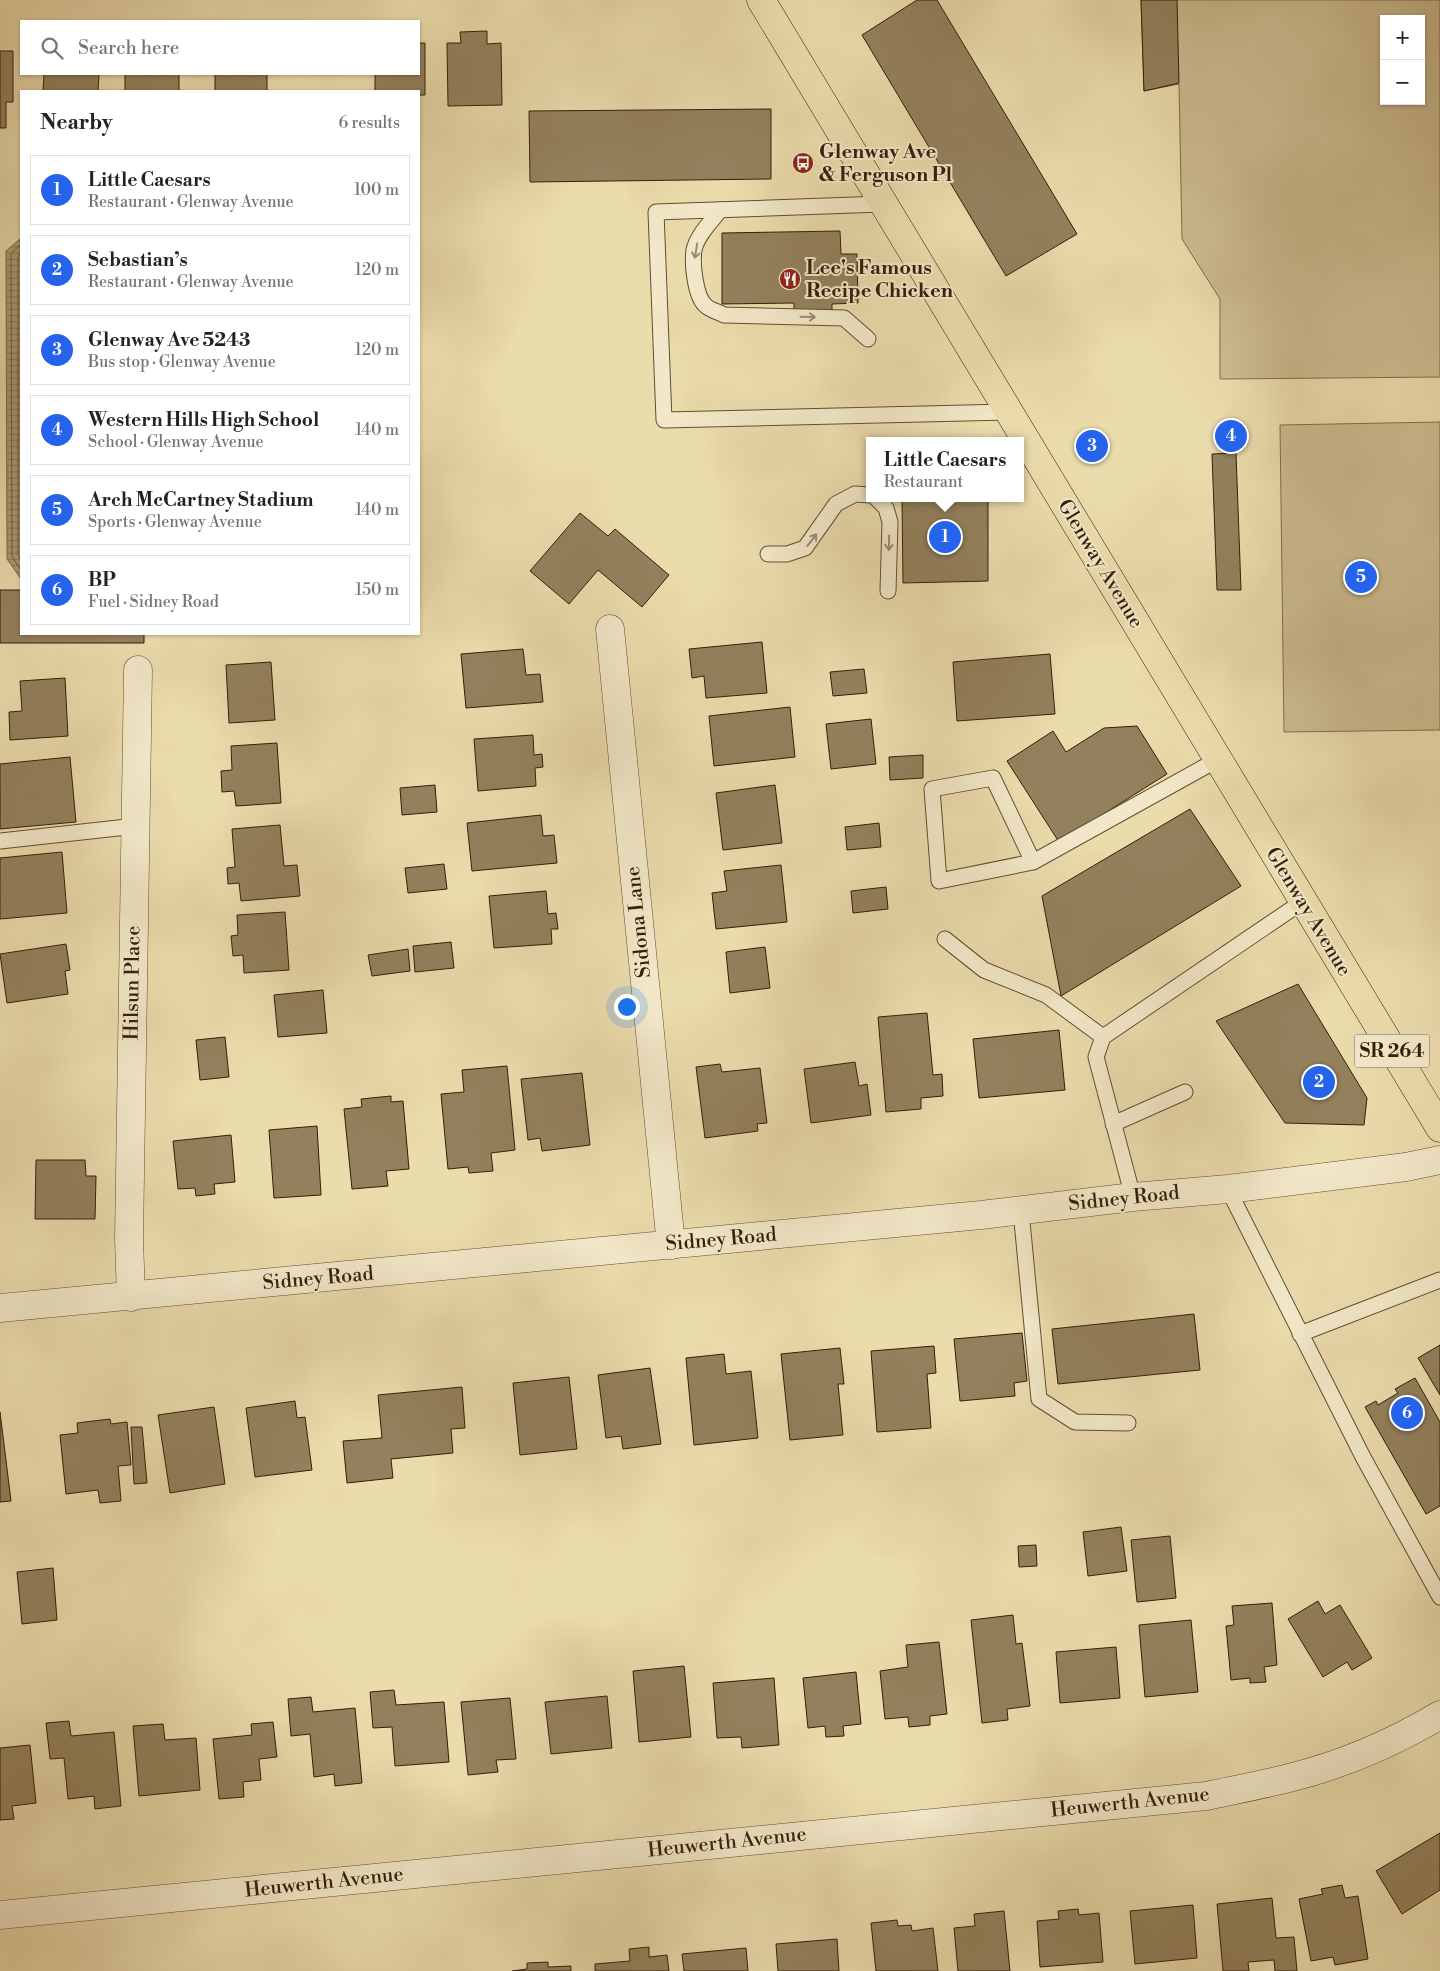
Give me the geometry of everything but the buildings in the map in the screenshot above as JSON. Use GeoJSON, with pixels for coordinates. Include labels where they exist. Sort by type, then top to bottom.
{"type":"FeatureCollection","features":[{"type":"Feature","properties":{"kind":"main road","name":"Glenway Avenue"},"geometry":{"type":"LineString","coordinates":[[761,0],[1023,437]]}},
{"type":"Feature","properties":{"kind":"main road","name":"Glenway Avenue"},"geometry":{"type":"LineString","coordinates":[[1024,439],[1440,1128]]}},
{"type":"Feature","properties":{"kind":"street","name":"Sidona Lane"},"geometry":{"type":"LineString","coordinates":[[610,629],[671,1245]]}},
{"type":"Feature","properties":{"kind":"street","name":"Hilsun Place"},"geometry":{"type":"LineString","coordinates":[[131,1297],[129,1239],[138,670]]}},
{"type":"Feature","properties":{"kind":"street","name":"Sidney Road"},"geometry":{"type":"LineString","coordinates":[[0,1308],[1021,1211],[1133,1197],[1228,1189],[1406,1167],[1440,1160]]}},
{"type":"Feature","properties":{"kind":"street","name":"Heuwerth Avenue"},"geometry":{"type":"LineString","coordinates":[[0,1915],[1206,1796],[1290,1778],[1362,1754],[1417,1729],[1440,1715]]}},
{"type":"Feature","properties":{"kind":"lane"},"geometry":{"type":"LineString","coordinates":[[883,204],[656,212],[664,420],[1008,412]]}},
{"type":"Feature","properties":{"kind":"lane"},"geometry":{"type":"LineString","coordinates":[[720,210],[700,236],[694,249],[698,296],[706,307],[724,315],[844,318],[868,340]]}},
{"type":"Feature","properties":{"kind":"lane"},"geometry":{"type":"LineString","coordinates":[[768,554],[788,554],[806,548],[836,504],[855,494],[866,495]]}},
{"type":"Feature","properties":{"kind":"lane"},"geometry":{"type":"LineString","coordinates":[[880,502],[886,508],[890,522],[888,591]]}},
{"type":"Feature","properties":{"kind":"lane"},"geometry":{"type":"LineString","coordinates":[[1033,862],[993,778],[932,789],[939,881],[1033,862],[1217,760]]}},
{"type":"Feature","properties":{"kind":"lane"},"geometry":{"type":"LineString","coordinates":[[0,841],[136,826]]}},
{"type":"Feature","properties":{"kind":"lane"},"geometry":{"type":"LineString","coordinates":[[1133,1197],[1096,1057],[1103,1037],[1302,902]]}},
{"type":"Feature","properties":{"kind":"lane"},"geometry":{"type":"LineString","coordinates":[[945,939],[984,970],[1046,995],[1103,1037]]}},
{"type":"Feature","properties":{"kind":"lane"},"geometry":{"type":"LineString","coordinates":[[1113,1124],[1185,1092]]}},
{"type":"Feature","properties":{"kind":"lane"},"geometry":{"type":"LineString","coordinates":[[1228,1189],[1362,1457],[1440,1597]]}},
{"type":"Feature","properties":{"kind":"lane"},"geometry":{"type":"LineString","coordinates":[[1021,1211],[1039,1399],[1075,1422],[1128,1423]]}},
{"type":"Feature","properties":{"kind":"lane"},"geometry":{"type":"LineString","coordinates":[[1300,1334],[1439,1283]]}},
{"type":"Feature","properties":{"kind":"shaded area"},"geometry":{"type":"Polygon","coordinates":[[[1141,0],[1440,0],[1440,377],[1220,379],[1220,299],[1182,239],[1179,84],[1144,91],[1141,0]]]}},
{"type":"Feature","properties":{"kind":"shaded area"},"geometry":{"type":"Polygon","coordinates":[[[1440,422],[1440,730],[1284,732],[1280,425],[1440,422]]]}},
{"type":"Feature","properties":{"kind":"water"},"geometry":{"type":"Polygon","coordinates":[[[20,239],[20,578],[7,559],[6,251],[20,239]]]}},
{"type":"Feature","properties":{"kind":"place","name":"Glenway Ave & Ferguson Pl"},"geometry":{"type":"Point","coordinates":[803,163]}},
{"type":"Feature","properties":{"kind":"place","name":"Lee's Famous Recipe Chicken"},"geometry":{"type":"Point","coordinates":[790,279]}},
{"type":"Feature","properties":{"kind":"place","name":"Western Hills High School"},"geometry":{"type":"Point","coordinates":[1231,436]}},
{"type":"Feature","properties":{"kind":"place","name":"Glenway Ave 5243"},"geometry":{"type":"Point","coordinates":[1092,446]}},
{"type":"Feature","properties":{"kind":"place","name":"Little Caesars"},"geometry":{"type":"Point","coordinates":[945,537]}},
{"type":"Feature","properties":{"kind":"place","name":"Arch McCartney Stadium"},"geometry":{"type":"Point","coordinates":[1361,577]}},
{"type":"Feature","properties":{"kind":"place","name":"Sebastian’s"},"geometry":{"type":"Point","coordinates":[1319,1082]}},
{"type":"Feature","properties":{"kind":"place","name":"BP"},"geometry":{"type":"Point","coordinates":[1407,1413]}}]}
